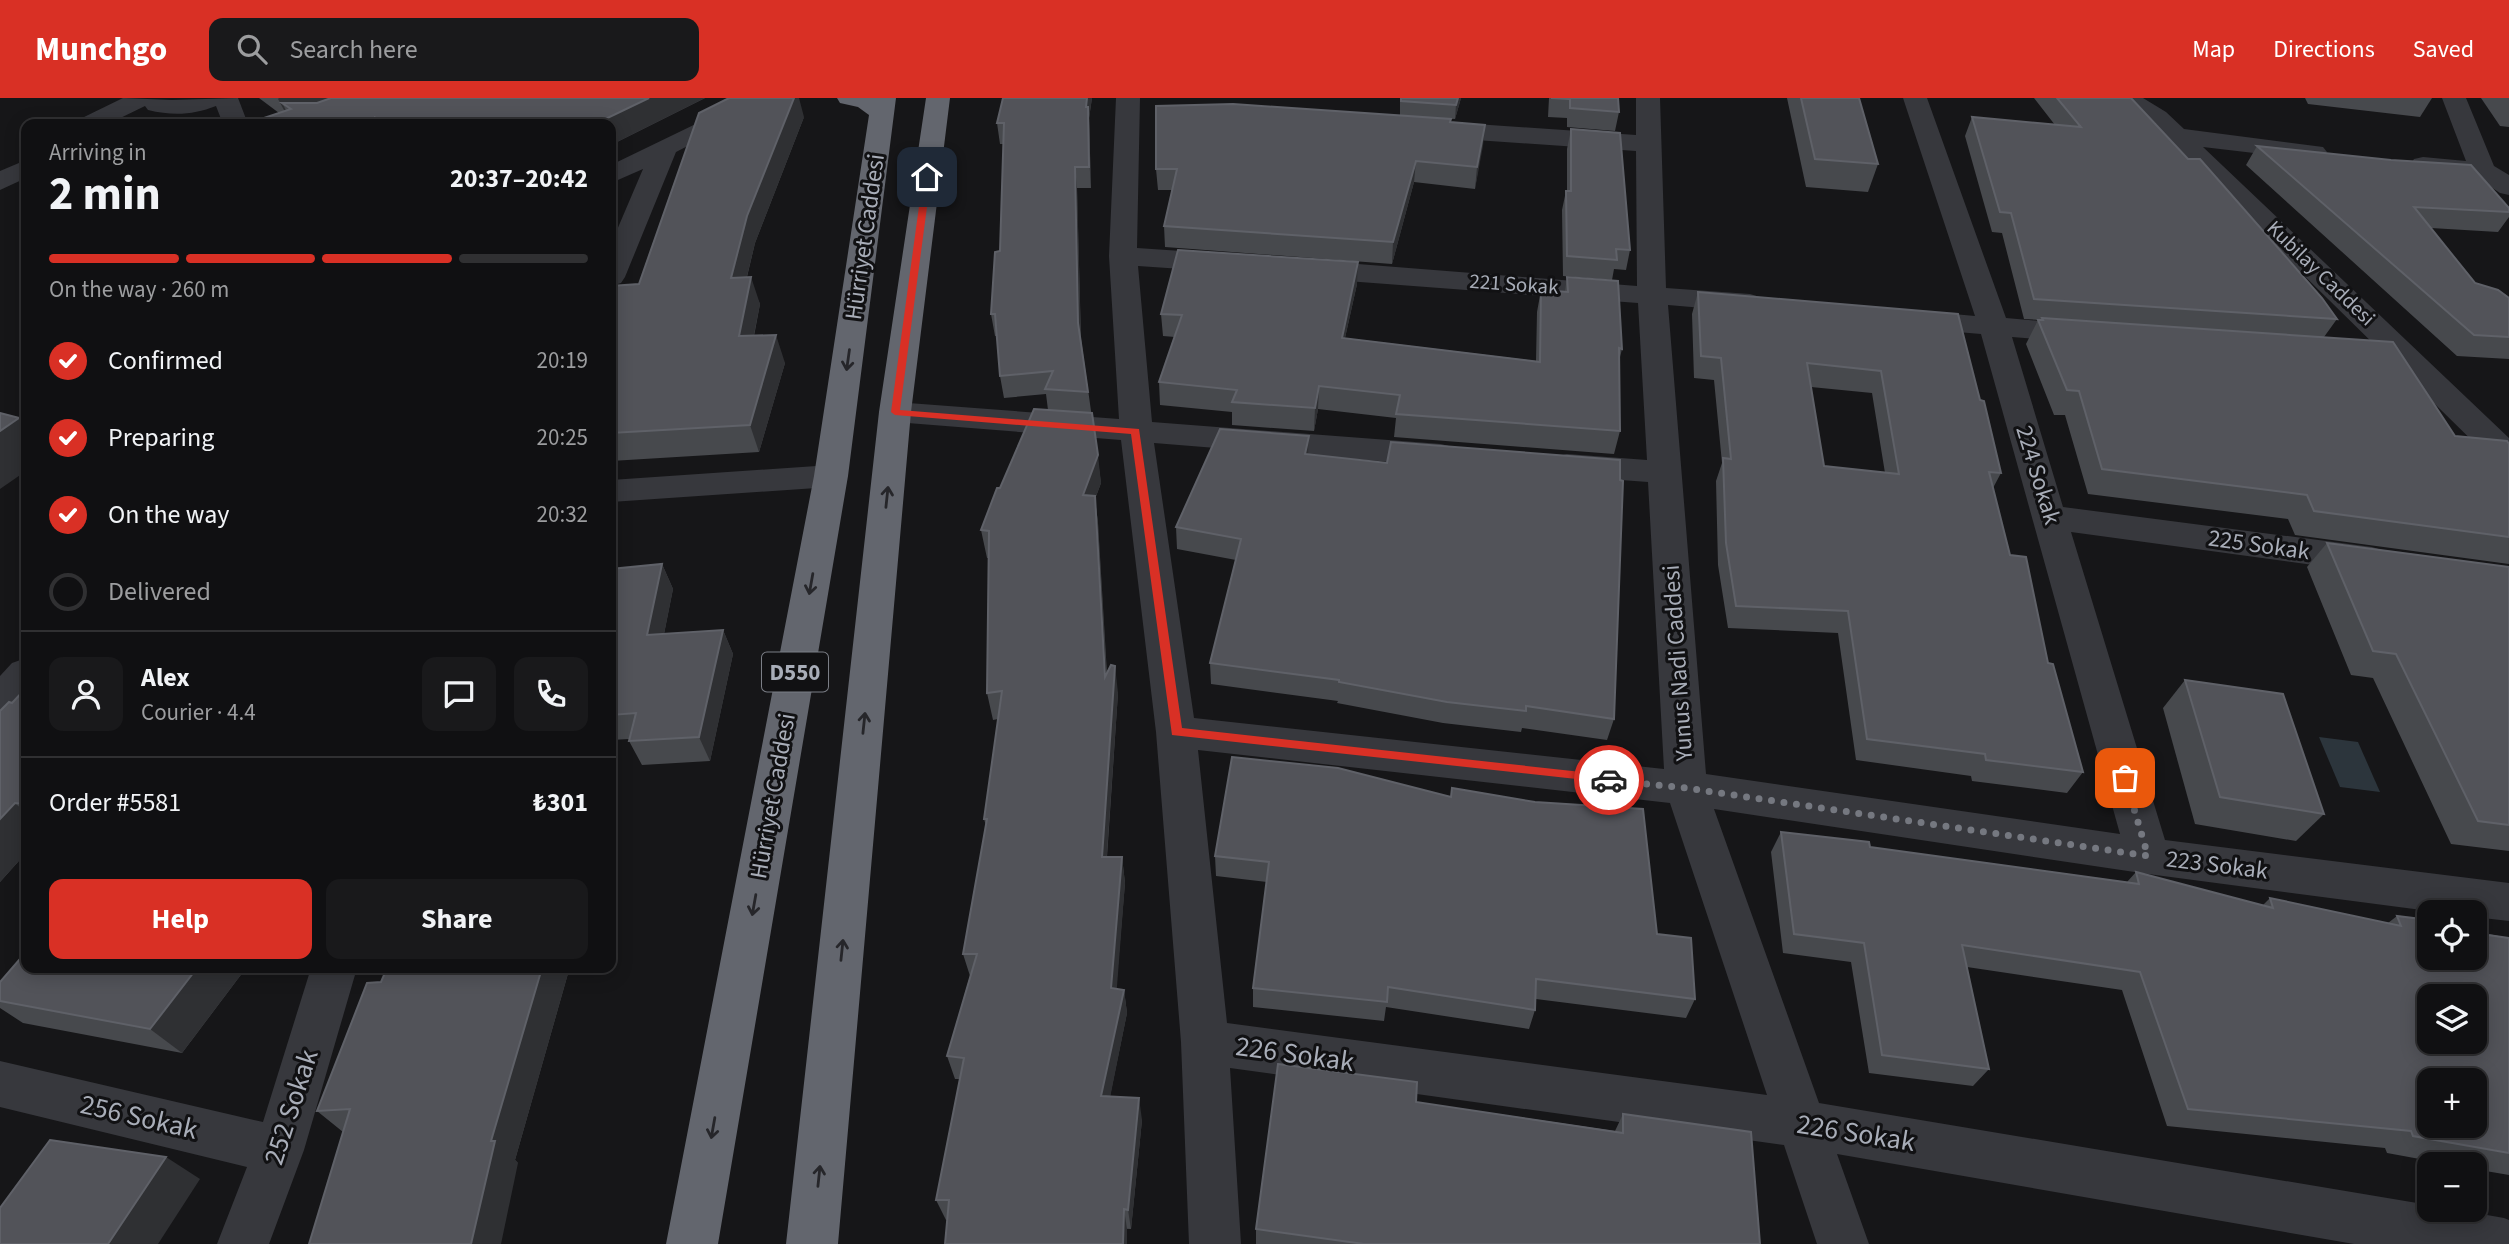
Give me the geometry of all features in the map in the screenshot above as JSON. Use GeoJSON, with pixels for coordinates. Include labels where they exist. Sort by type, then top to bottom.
{"type":"FeatureCollection","features":[{"type":"Feature","properties":{"kind":"highway"},"geometry":{"type":"LineString","coordinates":[[849,98],[884,106]]}},
{"type":"Feature","properties":{"kind":"highway"},"geometry":{"type":"LineString","coordinates":[[812,1244],[895,412],[938,98]]}},
{"type":"Feature","properties":{"kind":"highway","name":"Hürriyet Caddesi"},"geometry":{"type":"LineString","coordinates":[[692,1244],[831,476],[884,106]]}},
{"type":"Feature","properties":{"kind":"street"},"geometry":{"type":"LineString","coordinates":[[99,119],[142,98]]}},
{"type":"Feature","properties":{"kind":"street"},"geometry":{"type":"LineString","coordinates":[[143,119],[214,98]]}},
{"type":"Feature","properties":{"kind":"street"},"geometry":{"type":"LineString","coordinates":[[226,98],[233,119]]}},
{"type":"Feature","properties":{"kind":"street","name":"Yunus Nadi Caddesi"},"geometry":{"type":"LineString","coordinates":[[1648,98],[1652,294],[1686,788],[1843,1244]]}},
{"type":"Feature","properties":{"kind":"street","name":"224 Sokak"},"geometry":{"type":"LineString","coordinates":[[1915,98],[1994,328],[2148,856]]}},
{"type":"Feature","properties":{"kind":"street"},"geometry":{"type":"LineString","coordinates":[[2454,98],[2483,170]]}},
{"type":"Feature","properties":{"kind":"street","name":"Kubilay Caddesi"},"geometry":{"type":"LineString","coordinates":[[2121,99],[2157,117],[2509,457]]}},
{"type":"Feature","properties":{"kind":"street"},"geometry":{"type":"LineString","coordinates":[[616,173],[664,149],[750,100]]}},
{"type":"Feature","properties":{"kind":"street"},"geometry":{"type":"LineString","coordinates":[[1136,105],[1124,256],[1136,431],[1176,732],[1205,1042],[1215,1244]]}},
{"type":"Feature","properties":{"kind":"street"},"geometry":{"type":"LineString","coordinates":[[1402,126],[1650,144]]}},
{"type":"Feature","properties":{"kind":"street"},"geometry":{"type":"LineString","coordinates":[[2176,136],[2340,155]]}},
{"type":"Feature","properties":{"kind":"street"},"geometry":{"type":"LineString","coordinates":[[616,264],[664,149]]}},
{"type":"Feature","properties":{"kind":"street"},"geometry":{"type":"LineString","coordinates":[[0,169],[21,158]]}},
{"type":"Feature","properties":{"kind":"street"},"geometry":{"type":"LineString","coordinates":[[2394,162],[2483,170],[2509,187]]}},
{"type":"Feature","properties":{"kind":"street"},"geometry":{"type":"LineString","coordinates":[[0,182],[21,171]]}},
{"type":"Feature","properties":{"kind":"street","name":"221 Sokak"},"geometry":{"type":"LineString","coordinates":[[1124,256],[1652,294],[1775,306]]}},
{"type":"Feature","properties":{"kind":"street"},"geometry":{"type":"LineString","coordinates":[[1884,317],[2118,336]]}},
{"type":"Feature","properties":{"kind":"street"},"geometry":{"type":"LineString","coordinates":[[2366,354],[2407,356]]}},
{"type":"Feature","properties":{"kind":"street"},"geometry":{"type":"LineString","coordinates":[[895,412],[1476,457]]}},
{"type":"Feature","properties":{"kind":"street"},"geometry":{"type":"LineString","coordinates":[[1530,462],[1666,472]]}},
{"type":"Feature","properties":{"kind":"street"},"geometry":{"type":"LineString","coordinates":[[616,491],[831,476]]}},
{"type":"Feature","properties":{"kind":"street","name":"225 Sokak"},"geometry":{"type":"LineString","coordinates":[[2050,517],[2401,564]]}},
{"type":"Feature","properties":{"kind":"street"},"geometry":{"type":"LineString","coordinates":[[0,702],[21,679]]}},
{"type":"Feature","properties":{"kind":"street"},"geometry":{"type":"LineString","coordinates":[[0,735],[21,713]]}},
{"type":"Feature","properties":{"kind":"street","name":"223 Sokak"},"geometry":{"type":"LineString","coordinates":[[1176,732],[1686,788],[2148,856],[2509,902]]}},
{"type":"Feature","properties":{"kind":"street","name":"252 Sokak"},"geometry":{"type":"LineString","coordinates":[[243,1244],[279,1150],[332,973]]}},
{"type":"Feature","properties":{"kind":"street","name":"226 Sokak"},"geometry":{"type":"LineString","coordinates":[[1205,1042],[1803,1124],[2504,1244]]}},
{"type":"Feature","properties":{"kind":"street","name":"256 Sokak"},"geometry":{"type":"LineString","coordinates":[[0,1084],[279,1150]]}},
{"type":"Feature","properties":{"kind":"shaded area"},"geometry":{"type":"Polygon","coordinates":[[[2319,737],[2358,742],[2380,792],[2340,787],[2319,737]]]}},
{"type":"Feature","properties":{"kind":"building"},"geometry":{"type":"Polygon","coordinates":[[[331,98],[649,98],[605,119],[261,119],[291,109],[282,103],[317,103],[331,98]]]}},
{"type":"Feature","properties":{"kind":"building"},"geometry":{"type":"Polygon","coordinates":[[[729,98],[794,98],[747,216],[731,278],[751,277],[739,336],[776,335],[750,425],[616,433],[616,286],[639,284],[699,113],[729,98]]]}},
{"type":"Feature","properties":{"kind":"building"},"geometry":{"type":"Polygon","coordinates":[[[1003,98],[1087,98],[1089,167],[1075,167],[1078,323],[1088,392],[1045,389],[1053,371],[1000,376],[995,314],[991,314],[995,252],[1000,251],[1004,123],[997,123],[1003,98]]]}},
{"type":"Feature","properties":{"kind":"building"},"geometry":{"type":"Polygon","coordinates":[[[1401,98],[1458,98],[1456,105],[1401,101],[1401,98]]]}},
{"type":"Feature","properties":{"kind":"building"},"geometry":{"type":"Polygon","coordinates":[[[1551,98],[1618,98],[1619,112],[1570,108],[1570,99],[1551,98]]]}},
{"type":"Feature","properties":{"kind":"building"},"geometry":{"type":"Polygon","coordinates":[[[1801,98],[1859,98],[1878,164],[1815,159],[1801,98]]]}},
{"type":"Feature","properties":{"kind":"building"},"geometry":{"type":"Polygon","coordinates":[[[2057,98],[2131,98],[2188,159],[2200,159],[2322,298],[2337,319],[2034,299],[2011,213],[2000,212],[1972,117],[2081,127],[2057,98]]]}},
{"type":"Feature","properties":{"kind":"building"},"geometry":{"type":"Polygon","coordinates":[[[1233,104],[1451,119],[1450,122],[1485,125],[1477,167],[1416,161],[1393,242],[1164,226],[1177,169],[1156,169],[1156,106],[1233,104]]]}},
{"type":"Feature","properties":{"kind":"building"},"geometry":{"type":"Polygon","coordinates":[[[1571,129],[1620,133],[1630,250],[1616,249],[1617,260],[1567,256],[1566,191],[1571,191],[1571,129]]]}},
{"type":"Feature","properties":{"kind":"building"},"geometry":{"type":"Polygon","coordinates":[[[2257,146],[2471,165],[2509,208],[2509,212],[2414,207],[2475,283],[2498,290],[2509,298],[2509,337],[2474,335],[2257,146]]]}},
{"type":"Feature","properties":{"kind":"building"},"geometry":{"type":"Polygon","coordinates":[[[1178,250],[1358,262],[1342,338],[1540,362],[1541,290],[1568,292],[1567,277],[1618,281],[1622,349],[1619,348],[1620,431],[1396,414],[1400,395],[1319,386],[1315,408],[1232,402],[1237,390],[1159,382],[1182,315],[1161,314],[1178,250]]]}},
{"type":"Feature","properties":{"kind":"building"},"geometry":{"type":"Polygon","coordinates":[[[1698,292],[1958,314],[1980,400],[1984,401],[2001,473],[1989,472],[2010,555],[2026,557],[2048,663],[2053,664],[2083,772],[1986,760],[1985,754],[1867,739],[1848,611],[1736,606],[1726,543],[1723,458],[1731,459],[1721,358],[1701,356],[1698,292]],[[1807,363],[1824,466],[1899,474],[1881,371],[1807,363]]]}},
{"type":"Feature","properties":{"kind":"building"},"geometry":{"type":"Polygon","coordinates":[[[2042,318],[2393,342],[2455,436],[2507,441],[2509,444],[2509,537],[2314,511],[2307,495],[2102,469],[2079,391],[2067,390],[2038,320],[2043,320],[2042,318]]]}},
{"type":"Feature","properties":{"kind":"building"},"geometry":{"type":"Polygon","coordinates":[[[1034,409],[1092,413],[1098,455],[1083,495],[1095,496],[1105,677],[1111,665],[1115,666],[1102,857],[1122,857],[1111,988],[1124,990],[1101,1096],[1139,1098],[1128,1210],[1124,1209],[1123,1244],[945,1244],[949,1200],[936,1200],[964,1058],[947,1056],[977,954],[963,954],[987,819],[984,819],[1002,691],[987,693],[989,531],[981,530],[997,488],[1000,488],[1034,409]]]}},
{"type":"Feature","properties":{"kind":"building"},"geometry":{"type":"Polygon","coordinates":[[[0,413],[19,418],[0,431],[0,413]]]}},
{"type":"Feature","properties":{"kind":"building"},"geometry":{"type":"Polygon","coordinates":[[[1220,429],[1309,436],[1305,454],[1387,463],[1391,442],[1620,460],[1620,480],[1623,481],[1614,719],[1526,706],[1526,711],[1447,702],[1339,680],[1210,663],[1241,539],[1176,527],[1220,429]]]}},
{"type":"Feature","properties":{"kind":"building"},"geometry":{"type":"Polygon","coordinates":[[[2327,543],[2509,567],[2509,825],[2478,821],[2396,654],[2373,651],[2327,543]]]}},
{"type":"Feature","properties":{"kind":"building"},"geometry":{"type":"Polygon","coordinates":[[[662,564],[647,635],[723,630],[699,737],[629,741],[636,713],[616,715],[616,569],[662,564]]]}},
{"type":"Feature","properties":{"kind":"building"},"geometry":{"type":"Polygon","coordinates":[[[2185,680],[2283,694],[2324,814],[2220,797],[2185,680]]]}},
{"type":"Feature","properties":{"kind":"building"},"geometry":{"type":"Polygon","coordinates":[[[21,693],[21,804],[15,803],[0,819],[0,711],[9,702],[12,703],[21,693]]]}},
{"type":"Feature","properties":{"kind":"building"},"geometry":{"type":"Polygon","coordinates":[[[1232,757],[1338,768],[1451,797],[1452,788],[1535,802],[1643,809],[1657,934],[1691,938],[1695,999],[1536,979],[1535,1010],[1388,987],[1387,1002],[1253,988],[1269,862],[1215,856],[1232,757]]]}},
{"type":"Feature","properties":{"kind":"building"},"geometry":{"type":"Polygon","coordinates":[[[1781,832],[1869,842],[1870,847],[2139,884],[2136,872],[2273,908],[2270,898],[2401,926],[2397,916],[2417,918],[2417,970],[2487,970],[2487,933],[2509,938],[2509,1153],[2424,1138],[2487,1138],[2487,1068],[2417,1068],[2417,1137],[2413,1136],[2411,1131],[2188,1109],[2140,972],[1962,945],[1989,1069],[1882,1055],[1864,943],[1794,934],[1781,832]]]}},
{"type":"Feature","properties":{"kind":"building"},"geometry":{"type":"Polygon","coordinates":[[[21,958],[21,973],[193,973],[150,1029],[0,1001],[0,982],[21,958]]]}},
{"type":"Feature","properties":{"kind":"building"},"geometry":{"type":"Polygon","coordinates":[[[385,973],[541,973],[491,1141],[495,1141],[471,1244],[309,1244],[350,1109],[317,1111],[367,983],[381,982],[385,973]]]}},
{"type":"Feature","properties":{"kind":"building"},"geometry":{"type":"Polygon","coordinates":[[[1278,1064],[1417,1082],[1416,1102],[1623,1133],[1623,1114],[1751,1132],[1760,1244],[1364,1244],[1256,1229],[1278,1064]]]}},
{"type":"Feature","properties":{"kind":"building"},"geometry":{"type":"Polygon","coordinates":[[[50,1140],[166,1157],[108,1244],[0,1244],[0,1208],[50,1140]]]}},
{"type":"Feature","properties":{"kind":"way so far"},"geometry":{"type":"LineString","coordinates":[[1609,780],[1686,788],[2148,856],[2125,778]]}},
{"type":"Feature","properties":{"kind":"route"},"geometry":{"type":"LineString","coordinates":[[927,177],[895,412],[1136,431],[1176,732],[1609,780]]}}]}
